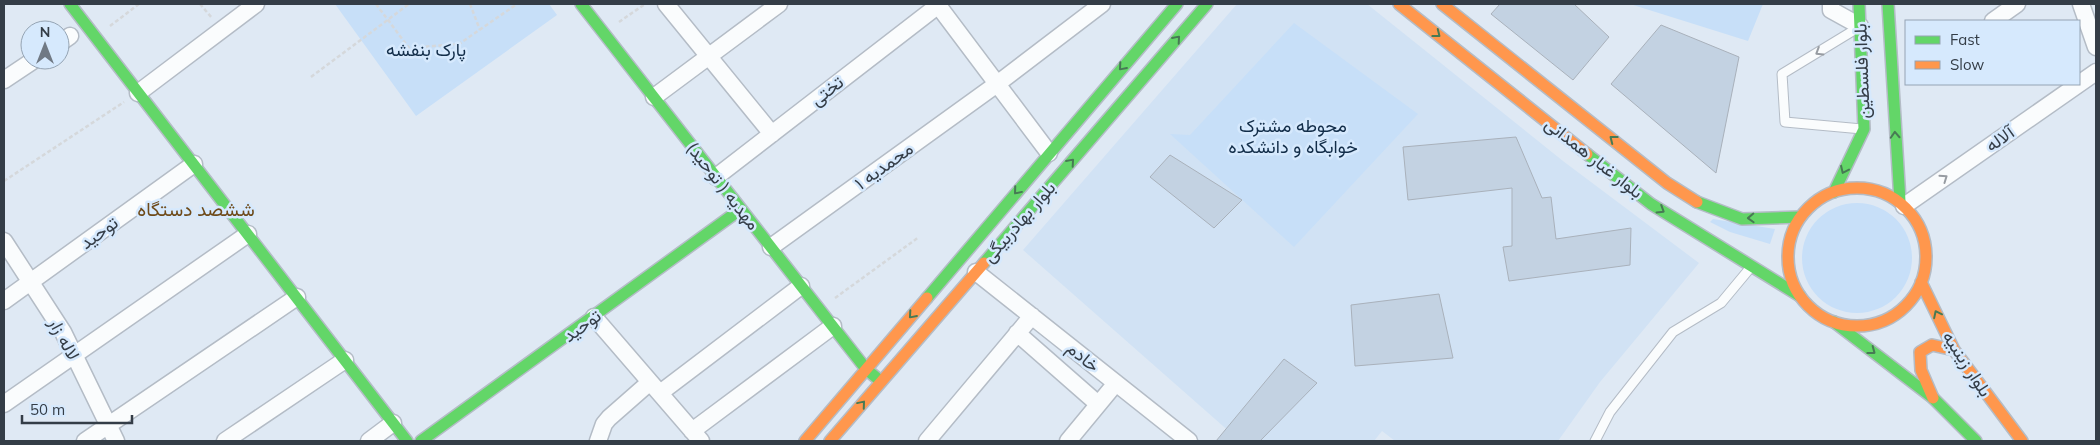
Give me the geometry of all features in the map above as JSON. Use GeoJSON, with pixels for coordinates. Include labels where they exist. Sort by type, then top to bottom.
{"type":"FeatureCollection","features":[{"type":"Feature","properties":{"kind":"main road"},"geometry":{"type":"LineString","coordinates":[[70,4],[407,441]]}},
{"type":"Feature","properties":{"kind":"main road","name":"مهدیه ( توحید)"},"geometry":{"type":"LineString","coordinates":[[581,4],[866,369],[881,382]]}},
{"type":"Feature","properties":{"kind":"main road","name":"بلوار بهادربیگی"},"geometry":{"type":"LineString","coordinates":[[805,441],[1177,4]]}},
{"type":"Feature","properties":{"kind":"main road","name":"بلوار بهادربیگی"},"geometry":{"type":"LineString","coordinates":[[830,441],[1207,4]]}},
{"type":"Feature","properties":{"kind":"main road","name":"بلوار غبار همدانی"},"geometry":{"type":"LineString","coordinates":[[1399,4],[1652,204],[1800,296]]}},
{"type":"Feature","properties":{"kind":"main road","name":"بلوار غبار همدانی"},"geometry":{"type":"LineString","coordinates":[[1442,4],[1667,182],[1699,203],[1742,219],[1800,217]]}},
{"type":"Feature","properties":{"kind":"main road","name":"بلوار فلسطین"},"geometry":{"type":"LineString","coordinates":[[1834,192],[1864,129],[1859,4]]}},
{"type":"Feature","properties":{"kind":"main road","name":"بلوار فلسطین"},"geometry":{"type":"LineString","coordinates":[[1888,4],[1902,204]]}},
{"type":"Feature","properties":{"kind":"main road"},"geometry":{"type":"LineString","coordinates":[[1833,322],[1854,326],[1875,324],[1895,314],[1911,300],[1921,282],[1926,262],[1924,241],[1917,222],[1902,204],[1877,190],[1855,188],[1834,192],[1815,202],[1800,217],[1790,236],[1787,257],[1790,278],[1800,296],[1814,312],[1833,322],[1933,398],[1976,441]]}},
{"type":"Feature","properties":{"kind":"main road","name":"توحید"},"geometry":{"type":"LineString","coordinates":[[421,441],[742,210]]}},
{"type":"Feature","properties":{"kind":"main road","name":"بلوار زینبیه"},"geometry":{"type":"LineString","coordinates":[[1921,282],[1954,350],[2022,441]]}},
{"type":"Feature","properties":{"kind":"main road"},"geometry":{"type":"LineString","coordinates":[[1933,398],[1921,371],[1920,352],[1929,344],[1938,344],[1954,350]]}},
{"type":"Feature","properties":{"kind":"street"},"geometry":{"type":"LineString","coordinates":[[138,93],[256,4]]}},
{"type":"Feature","properties":{"kind":"street"},"geometry":{"type":"LineString","coordinates":[[666,4],[772,134]]}},
{"type":"Feature","properties":{"kind":"street"},"geometry":{"type":"LineString","coordinates":[[654,98],[779,4]]}},
{"type":"Feature","properties":{"kind":"street"},"geometry":{"type":"LineString","coordinates":[[939,4],[1049,153]]}},
{"type":"Feature","properties":{"kind":"street","name":"تختی"},"geometry":{"type":"LineString","coordinates":[[716,177],[939,4]]}},
{"type":"Feature","properties":{"kind":"street","name":"محمدیه ۱"},"geometry":{"type":"LineString","coordinates":[[771,247],[997,84],[1102,4]]}},
{"type":"Feature","properties":{"kind":"street"},"geometry":{"type":"LineString","coordinates":[[1831,4],[1832,10],[1860,26]]}},
{"type":"Feature","properties":{"kind":"street"},"geometry":{"type":"LineString","coordinates":[[1994,20],[2017,4]]}},
{"type":"Feature","properties":{"kind":"street"},"geometry":{"type":"LineString","coordinates":[[2081,4],[2096,47]]}},
{"type":"Feature","properties":{"kind":"street"},"geometry":{"type":"LineString","coordinates":[[4,80],[20,69]]}},
{"type":"Feature","properties":{"kind":"street","name":"آلاله"},"geometry":{"type":"LineString","coordinates":[[2080,83],[2096,72]]}},
{"type":"Feature","properties":{"kind":"street"},"geometry":{"type":"LineString","coordinates":[[1893,94],[1906,85]]}},
{"type":"Feature","properties":{"kind":"street","name":"آلاله"},"geometry":{"type":"LineString","coordinates":[[1902,204],[2077,85]]}},
{"type":"Feature","properties":{"kind":"street","name":"توحید"},"geometry":{"type":"LineString","coordinates":[[4,302],[194,164]]}},
{"type":"Feature","properties":{"kind":"street"},"geometry":{"type":"LineString","coordinates":[[4,404],[248,234]]}},
{"type":"Feature","properties":{"kind":"street","name":"لاله زار"},"geometry":{"type":"LineString","coordinates":[[4,241],[63,332],[73,356],[116,441]]}},
{"type":"Feature","properties":{"kind":"street","name":"خادم"},"geometry":{"type":"LineString","coordinates":[[976,272],[1189,441]]}},
{"type":"Feature","properties":{"kind":"street"},"geometry":{"type":"LineString","coordinates":[[598,441],[604,424],[609,418],[801,286]]}},
{"type":"Feature","properties":{"kind":"street"},"geometry":{"type":"LineString","coordinates":[[85,441],[107,424],[297,298]]}},
{"type":"Feature","properties":{"kind":"street"},"geometry":{"type":"LineString","coordinates":[[927,441],[1032,316]]}},
{"type":"Feature","properties":{"kind":"street"},"geometry":{"type":"LineString","coordinates":[[594,317],[696,436],[833,326]]}},
{"type":"Feature","properties":{"kind":"street"},"geometry":{"type":"LineString","coordinates":[[1018,333],[1098,404]]}},
{"type":"Feature","properties":{"kind":"street"},"geometry":{"type":"LineString","coordinates":[[225,441],[345,360]]}},
{"type":"Feature","properties":{"kind":"street"},"geometry":{"type":"LineString","coordinates":[[1068,441],[1116,383]]}},
{"type":"Feature","properties":{"kind":"street"},"geometry":{"type":"LineString","coordinates":[[369,441],[393,423]]}},
{"type":"Feature","properties":{"kind":"lane"},"geometry":{"type":"LineString","coordinates":[[1860,26],[1782,74],[1785,122],[1864,129]]}},
{"type":"Feature","properties":{"kind":"lane"},"geometry":{"type":"LineString","coordinates":[[1595,441],[1610,412],[1673,332],[1721,303],[1751,267]]}},
{"type":"Feature","properties":{"kind":"path"},"geometry":{"type":"LineString","coordinates":[[95,37],[139,4]]}},
{"type":"Feature","properties":{"kind":"path"},"geometry":{"type":"LineString","coordinates":[[376,4],[408,48],[459,44],[517,4]]}},
{"type":"Feature","properties":{"kind":"path"},"geometry":{"type":"LineString","coordinates":[[311,77],[409,4]]}},
{"type":"Feature","properties":{"kind":"path"},"geometry":{"type":"LineString","coordinates":[[470,4],[480,30]]}},
{"type":"Feature","properties":{"kind":"path"},"geometry":{"type":"LineString","coordinates":[[604,33],[645,4]]}},
{"type":"Feature","properties":{"kind":"path"},"geometry":{"type":"LineString","coordinates":[[4,180],[138,93]]}},
{"type":"Feature","properties":{"kind":"path"},"geometry":{"type":"LineString","coordinates":[[819,309],[919,237]]}},
{"type":"Feature","properties":{"kind":"shaded area"},"geometry":{"type":"Polygon","coordinates":[[[1237,4],[1367,4],[1563,161],[1699,263],[1600,382],[1558,441],[1395,441],[1382,431],[1374,441],[1240,441],[1023,250],[1237,4]]]}},
{"type":"Feature","properties":{"kind":"green space","name":"پارک بنفشه"},"geometry":{"type":"Polygon","coordinates":[[[335,4],[549,4],[557,15],[416,116],[335,4]]]}},
{"type":"Feature","properties":{"kind":"green space"},"geometry":{"type":"Polygon","coordinates":[[[1630,4],[1763,4],[1748,41],[1630,4]]]}},
{"type":"Feature","properties":{"kind":"green space","name":"محوطه مشترک خوابگاه و دانشکده"},"geometry":{"type":"Polygon","coordinates":[[[1294,23],[1418,114],[1294,247],[1170,134],[1190,135],[1294,23]]]}},
{"type":"Feature","properties":{"kind":"green space"},"geometry":{"type":"Polygon","coordinates":[[[1857,203],[1868,204],[1878,208],[1896,219],[1907,237],[1911,247],[1911,269],[1907,279],[1896,297],[1878,308],[1868,312],[1857,313],[1846,312],[1836,308],[1818,297],[1807,279],[1803,269],[1802,258],[1803,247],[1807,237],[1818,219],[1836,208],[1846,204],[1857,203]]]}},
{"type":"Feature","properties":{"kind":"green space"},"geometry":{"type":"Polygon","coordinates":[[[1713,219],[1775,229],[1770,244],[1730,232],[1710,222],[1713,219]]]}},
{"type":"Feature","properties":{"kind":"building"},"geometry":{"type":"Polygon","coordinates":[[[1500,4],[1574,4],[1609,37],[1573,80],[1491,14],[1500,4]]]}},
{"type":"Feature","properties":{"kind":"building"},"geometry":{"type":"Polygon","coordinates":[[[1661,25],[1739,57],[1716,173],[1611,84],[1661,25]]]}},
{"type":"Feature","properties":{"kind":"building"},"geometry":{"type":"Polygon","coordinates":[[[1516,137],[1542,198],[1551,197],[1556,239],[1631,228],[1630,265],[1509,281],[1503,247],[1512,246],[1512,188],[1408,200],[1403,147],[1516,137]]]}},
{"type":"Feature","properties":{"kind":"building"},"geometry":{"type":"Polygon","coordinates":[[[1170,155],[1242,200],[1214,228],[1150,177],[1170,155]]]}},
{"type":"Feature","properties":{"kind":"building"},"geometry":{"type":"Polygon","coordinates":[[[1439,294],[1453,358],[1355,366],[1351,305],[1439,294]]]}},
{"type":"Feature","properties":{"kind":"building"},"geometry":{"type":"Polygon","coordinates":[[[1284,359],[1317,383],[1260,441],[1216,441],[1284,359]]]}},
{"type":"Feature","properties":{"kind":"traffic: fast"},"geometry":{"type":"LineString","coordinates":[[70,4],[407,441]]}},
{"type":"Feature","properties":{"kind":"traffic: fast"},"geometry":{"type":"LineString","coordinates":[[581,4],[866,369],[878,379]]}},
{"type":"Feature","properties":{"kind":"traffic: fast"},"geometry":{"type":"LineString","coordinates":[[927,298],[1177,4]]}},
{"type":"Feature","properties":{"kind":"traffic: fast"},"geometry":{"type":"LineString","coordinates":[[984,263],[1207,4]]}},
{"type":"Feature","properties":{"kind":"traffic: fast"},"geometry":{"type":"LineString","coordinates":[[1834,192],[1864,129],[1859,4]]}},
{"type":"Feature","properties":{"kind":"traffic: fast"},"geometry":{"type":"LineString","coordinates":[[1888,4],[1900,201]]}},
{"type":"Feature","properties":{"kind":"traffic: fast"},"geometry":{"type":"LineString","coordinates":[[1587,154],[1651,204],[1800,296]]}},
{"type":"Feature","properties":{"kind":"traffic: fast"},"geometry":{"type":"LineString","coordinates":[[1697,202],[1742,219],[1800,217]]}},
{"type":"Feature","properties":{"kind":"traffic: fast"},"geometry":{"type":"LineString","coordinates":[[421,441],[741,209]]}},
{"type":"Feature","properties":{"kind":"traffic: fast"},"geometry":{"type":"LineString","coordinates":[[1834,322],[1933,398],[1976,441]]}},
{"type":"Feature","properties":{"kind":"traffic: slow"},"geometry":{"type":"LineString","coordinates":[[1399,4],[1587,154]]}},
{"type":"Feature","properties":{"kind":"traffic: slow"},"geometry":{"type":"LineString","coordinates":[[1442,4],[1667,183],[1697,202]]}},
{"type":"Feature","properties":{"kind":"traffic: slow"},"geometry":{"type":"LineString","coordinates":[[1857,188],[1883,193],[1906,208],[1921,231],[1926,257],[1921,283],[1906,306],[1883,321],[1857,326],[1831,321],[1808,306],[1793,283],[1788,257],[1793,231],[1808,208],[1831,193],[1857,188]]}},
{"type":"Feature","properties":{"kind":"traffic: slow"},"geometry":{"type":"LineString","coordinates":[[830,441],[984,263]]}},
{"type":"Feature","properties":{"kind":"traffic: slow"},"geometry":{"type":"LineString","coordinates":[[1921,282],[1954,350],[2022,441]]}},
{"type":"Feature","properties":{"kind":"traffic: slow"},"geometry":{"type":"LineString","coordinates":[[805,441],[927,298]]}},
{"type":"Feature","properties":{"kind":"traffic: slow"},"geometry":{"type":"LineString","coordinates":[[1933,398],[1921,370],[1920,352],[1932,345],[1954,350]]}},
{"type":"Feature","properties":{"kind":"district","name":"ششصد دستگاه"},"geometry":{"type":"Point","coordinates":[196,209]}}]}
